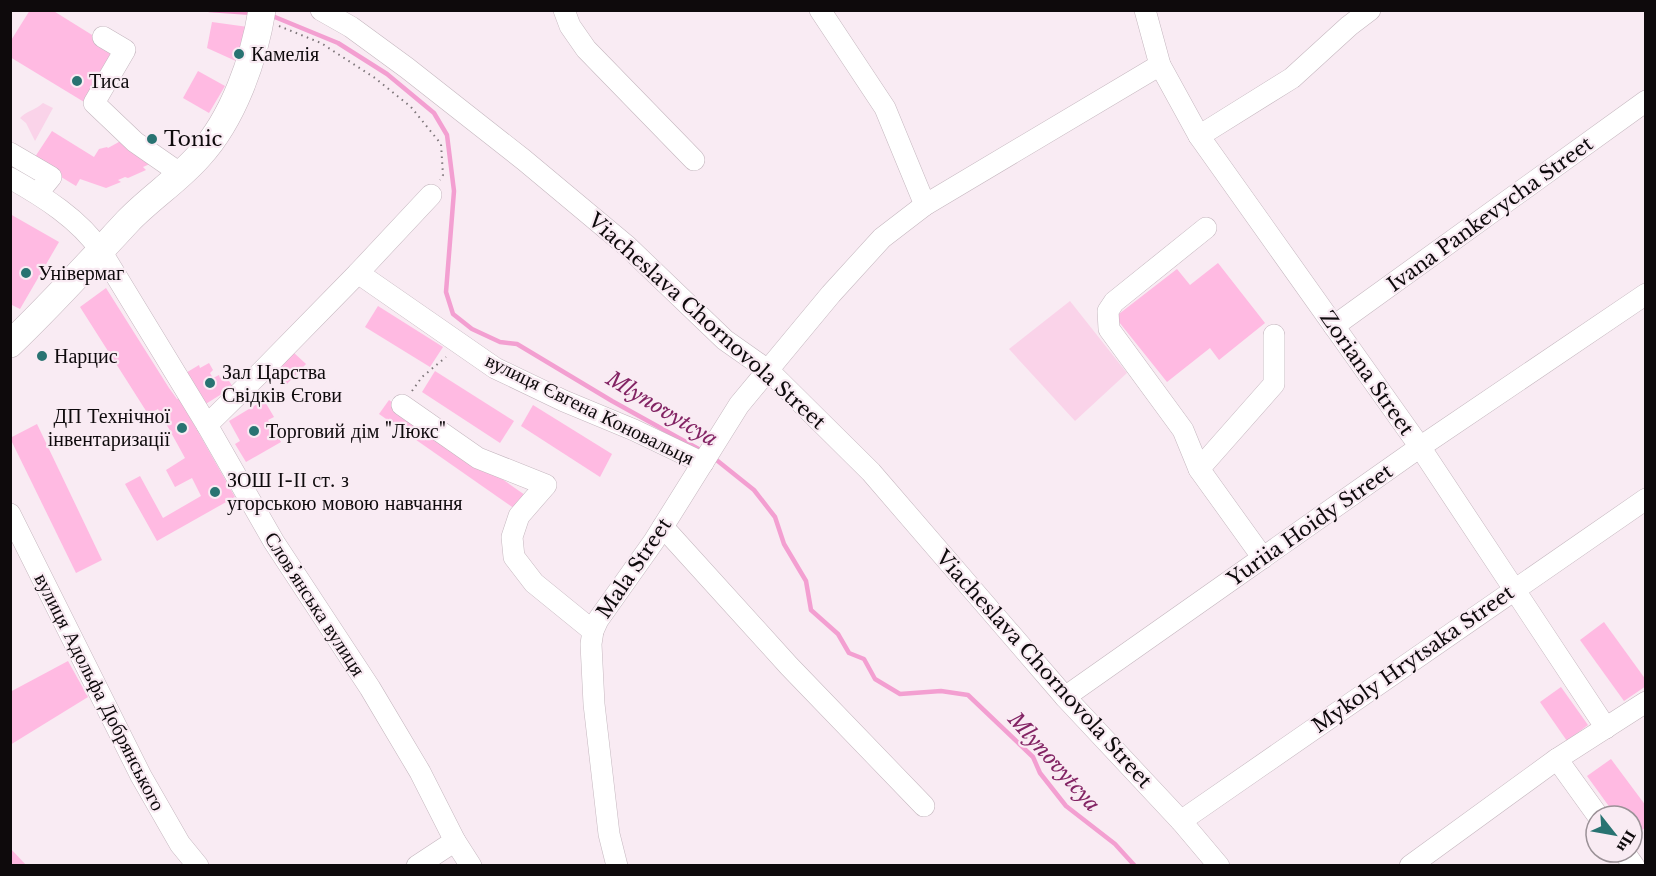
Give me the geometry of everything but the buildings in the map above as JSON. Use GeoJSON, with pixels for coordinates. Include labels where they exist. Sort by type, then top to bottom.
{"type":"FeatureCollection","features":[{"type":"Feature","properties":{"kind":"main road"},"geometry":{"type":"LineString","coordinates":[[12,339],[138,211],[200,156],[213,139],[236,97],[266,20]]}},
{"type":"Feature","properties":{"kind":"street","name":"Viacheslava Chornovola Street"},"geometry":{"type":"LineString","coordinates":[[321,10],[351,27],[524,160],[627,246],[725,339],[770,371],[871,472],[1065,698],[1181,821],[1219,866]]}},
{"type":"Feature","properties":{"kind":"street"},"geometry":{"type":"LineString","coordinates":[[564,10],[570,26],[586,49],[694,160]]}},
{"type":"Feature","properties":{"kind":"street"},"geometry":{"type":"LineString","coordinates":[[820,10],[885,108],[925,205]]}},
{"type":"Feature","properties":{"kind":"street","name":"Zoriana Street"},"geometry":{"type":"LineString","coordinates":[[1145,10],[1160,65],[1199,136],[1420,447],[1606,728]]}},
{"type":"Feature","properties":{"kind":"street"},"geometry":{"type":"LineString","coordinates":[[1199,136],[1292,78],[1370,10]]}},
{"type":"Feature","properties":{"kind":"street"},"geometry":{"type":"LineString","coordinates":[[103,37],[125,50],[94,103],[135,142],[181,174]]}},
{"type":"Feature","properties":{"kind":"street","name":"Mala Street"},"geometry":{"type":"LineString","coordinates":[[616,866],[609,834],[594,704],[591,644],[593,631],[598,620],[663,526],[740,405],[831,294],[882,238],[925,205],[1160,65]]}},
{"type":"Feature","properties":{"kind":"street","name":"Ivana Pankevycha Street"},"geometry":{"type":"LineString","coordinates":[[1334,326],[1646,101]]}},
{"type":"Feature","properties":{"kind":"street"},"geometry":{"type":"LineString","coordinates":[[10,153],[51,177],[39,194]]}},
{"type":"Feature","properties":{"kind":"street","name":"Словʼянська вулиця"},"geometry":{"type":"LineString","coordinates":[[10,178],[39,194],[93,239],[207,425],[274,542],[370,687],[471,866]]}},
{"type":"Feature","properties":{"kind":"street"},"geometry":{"type":"LineString","coordinates":[[207,425],[358,273],[431,195]]}},
{"type":"Feature","properties":{"kind":"street"},"geometry":{"type":"LineString","coordinates":[[1206,228],[1114,302],[1108,311],[1108,329],[1183,430],[1199,469],[1263,558]]}},
{"type":"Feature","properties":{"kind":"street","name":"вулиця Євгена Коновальця"},"geometry":{"type":"LineString","coordinates":[[358,273],[495,368],[703,463]]}},
{"type":"Feature","properties":{"kind":"street","name":"Yuriia Hoidy Street"},"geometry":{"type":"LineString","coordinates":[[1065,698],[1420,447],[1646,294]]}},
{"type":"Feature","properties":{"kind":"street"},"geometry":{"type":"LineString","coordinates":[[1199,469],[1274,384],[1274,334]]}},
{"type":"Feature","properties":{"kind":"street"},"geometry":{"type":"LineString","coordinates":[[402,405],[478,458],[546,485],[519,516],[512,537],[514,557],[534,583],[593,631]]}},
{"type":"Feature","properties":{"kind":"street","name":"Mykoly Hrytsaka Street"},"geometry":{"type":"LineString","coordinates":[[1181,821],[1646,499]]}},
{"type":"Feature","properties":{"kind":"street","name":"вулиця Адольфа Добрянського"},"geometry":{"type":"LineString","coordinates":[[10,514],[141,776],[180,844],[198,866]]}},
{"type":"Feature","properties":{"kind":"street"},"geometry":{"type":"LineString","coordinates":[[663,526],[789,666],[924,806]]}},
{"type":"Feature","properties":{"kind":"street"},"geometry":{"type":"LineString","coordinates":[[1410,866],[1557,759],[1646,702]]}},
{"type":"Feature","properties":{"kind":"street"},"geometry":{"type":"LineString","coordinates":[[1557,759],[1589,804]]}},
{"type":"Feature","properties":{"kind":"street"},"geometry":{"type":"LineString","coordinates":[[417,866],[455,841]]}},
{"type":"Feature","properties":{"kind":"path"},"geometry":{"type":"LineString","coordinates":[[266,20],[321,43],[375,78],[411,107],[441,144],[443,175],[431,195]]}},
{"type":"Feature","properties":{"kind":"path"},"geometry":{"type":"LineString","coordinates":[[402,405],[422,377],[461,344]]}},
{"type":"Feature","properties":{"kind":"shaded area"},"geometry":{"type":"Polygon","coordinates":[[[43,103],[53,108],[35,141],[26,123],[20,118],[43,103]]]}},
{"type":"Feature","properties":{"kind":"shaded area"},"geometry":{"type":"Polygon","coordinates":[[[1070,301],[1127,373],[1075,421],[1009,349],[1070,301]]]}},
{"type":"Feature","properties":{"kind":"waterway","name":"Mlynovytcya"},"geometry":{"type":"LineString","coordinates":[[209,10],[253,13]]}},
{"type":"Feature","properties":{"kind":"waterway","name":"Mlynovytcya"},"geometry":{"type":"LineString","coordinates":[[270,15],[338,43],[387,74],[434,113],[447,135],[454,191],[446,292],[453,314],[472,329],[500,342],[517,344],[612,401],[704,452]]}},
{"type":"Feature","properties":{"kind":"waterway","name":"Mlynovytcya"},"geometry":{"type":"LineString","coordinates":[[714,458],[754,490],[775,517],[784,544],[806,581],[811,610],[838,634],[849,653],[864,659],[875,679],[900,694],[941,691],[968,695],[1033,757],[1040,773],[1066,806],[1115,844],[1135,866]]}},
{"type":"Feature","properties":{"kind":"place","name":"Камелія"},"geometry":{"type":"Point","coordinates":[239,54]}},
{"type":"Feature","properties":{"kind":"place","name":"Тиса"},"geometry":{"type":"Point","coordinates":[77,81]}},
{"type":"Feature","properties":{"kind":"place","name":"Tonic"},"geometry":{"type":"Point","coordinates":[152,139]}},
{"type":"Feature","properties":{"kind":"place","name":"Універмаг"},"geometry":{"type":"Point","coordinates":[26,273]}},
{"type":"Feature","properties":{"kind":"place","name":"Нарцис"},"geometry":{"type":"Point","coordinates":[42,356]}},
{"type":"Feature","properties":{"kind":"place","name":"Зал Царства Свідків Єгови"},"geometry":{"type":"Point","coordinates":[210,383]}},
{"type":"Feature","properties":{"kind":"place","name":"ДП Технічної інвентаризації"},"geometry":{"type":"Point","coordinates":[182,428]}},
{"type":"Feature","properties":{"kind":"place","name":"Торговий дім \"Люкс\""},"geometry":{"type":"Point","coordinates":[254,431]}},
{"type":"Feature","properties":{"kind":"place","name":"ЗОШ І-ІІ ст. з угорською мовою навчання"},"geometry":{"type":"Point","coordinates":[215,492]}}]}
